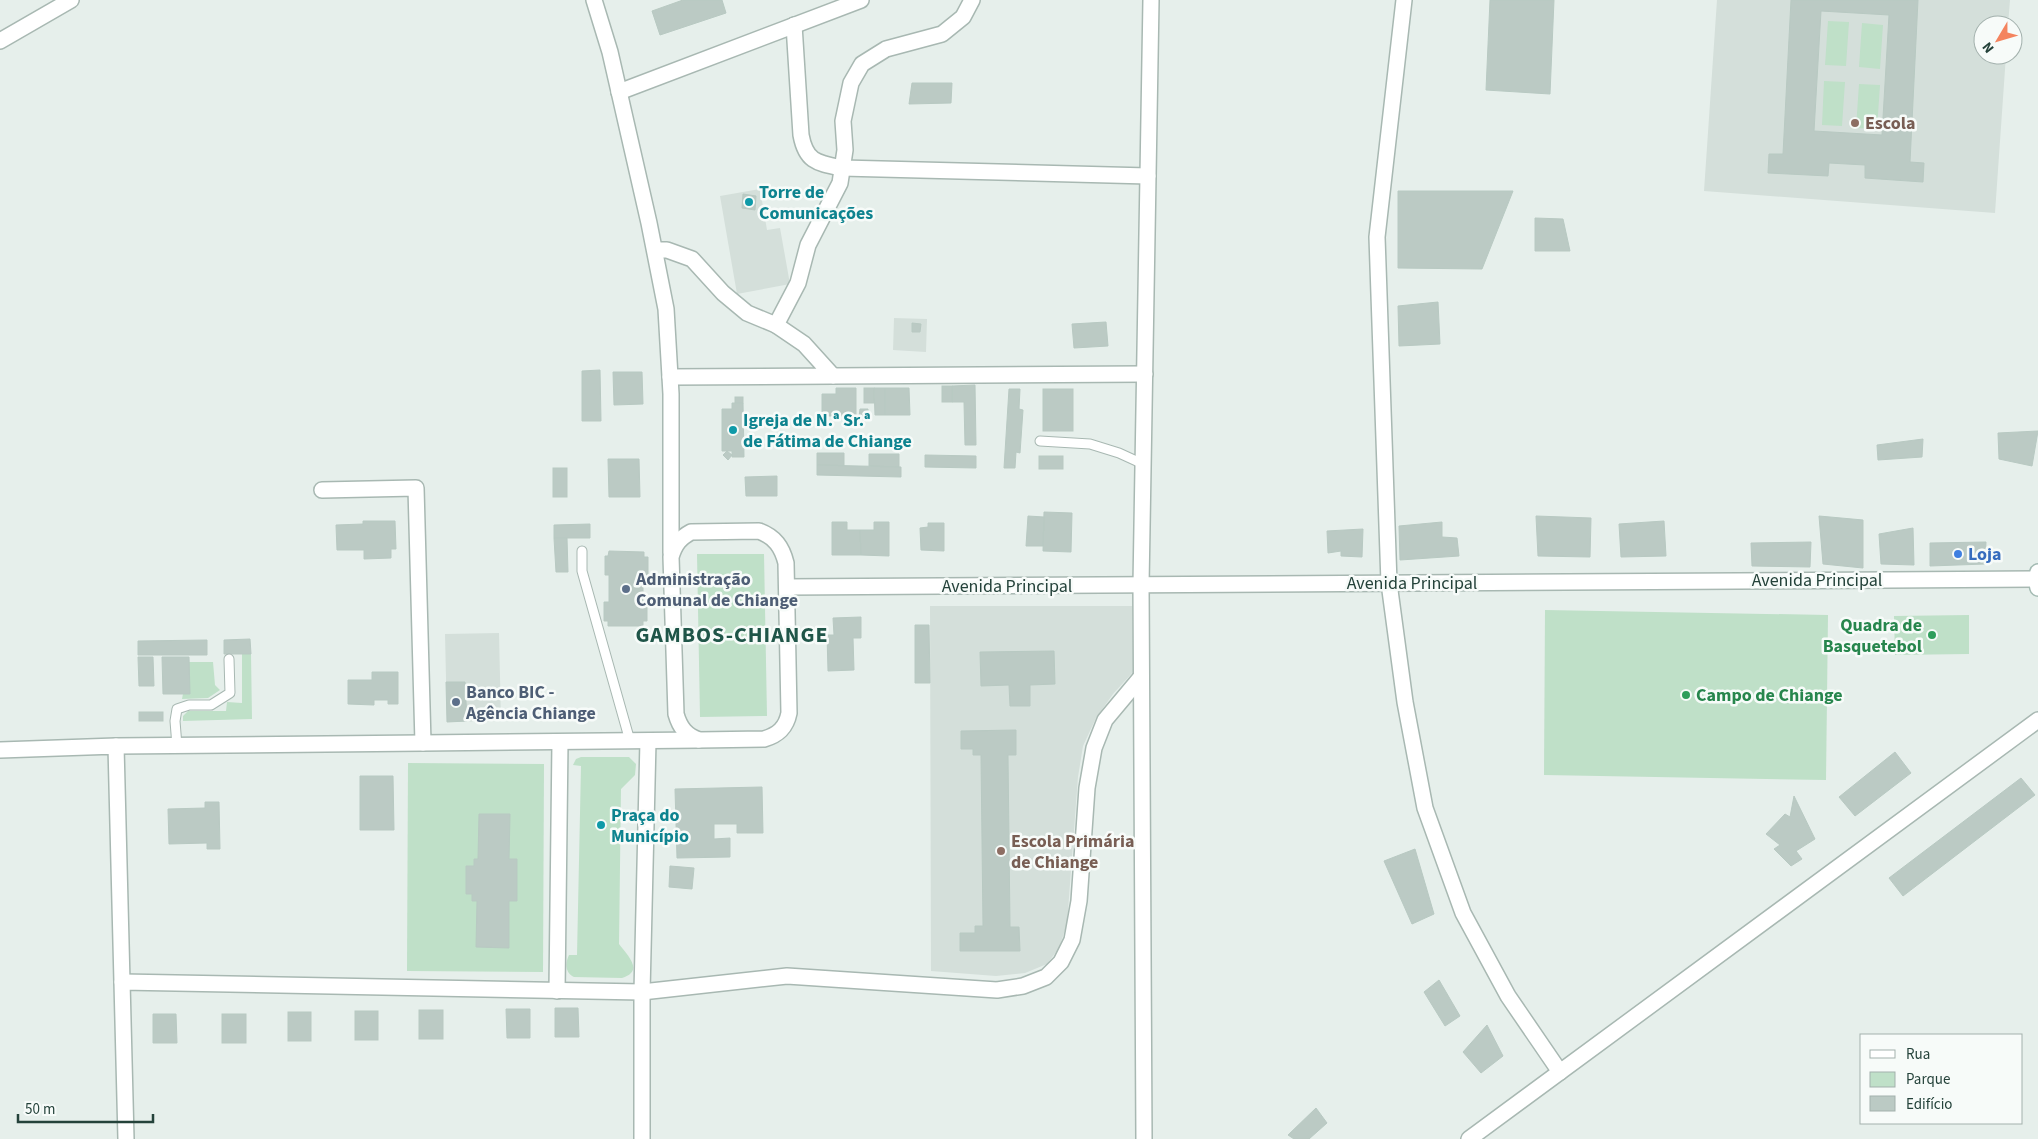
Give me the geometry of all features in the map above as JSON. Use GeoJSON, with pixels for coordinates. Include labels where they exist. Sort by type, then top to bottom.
{"type":"FeatureCollection","features":[{"type":"Feature","properties":{"kind":"street"},"geometry":{"type":"LineString","coordinates":[[0,41],[71,0]]}},
{"type":"Feature","properties":{"kind":"street"},"geometry":{"type":"LineString","coordinates":[[594,0],[610,52],[655,250],[666,309],[670,377],[671,557],[676,714],[683,730],[690,737],[699,740]]}},
{"type":"Feature","properties":{"kind":"street"},"geometry":{"type":"LineString","coordinates":[[619,92],[861,0]]}},
{"type":"Feature","properties":{"kind":"street"},"geometry":{"type":"LineString","coordinates":[[776,325],[798,283],[808,245],[840,183],[845,150],[843,122],[851,83],[862,64],[886,49],[942,34],[963,17],[972,0]]}},
{"type":"Feature","properties":{"kind":"street"},"geometry":{"type":"LineString","coordinates":[[1144,1139],[1141,585],[1151,0]]}},
{"type":"Feature","properties":{"kind":"street"},"geometry":{"type":"LineString","coordinates":[[1404,0],[1377,237],[1389,583],[1405,702],[1425,808],[1463,913],[1508,996],[1560,1072]]}},
{"type":"Feature","properties":{"kind":"street"},"geometry":{"type":"LineString","coordinates":[[794,25],[801,135],[804,150],[814,161],[842,168],[1148,176]]}},
{"type":"Feature","properties":{"kind":"street"},"geometry":{"type":"LineString","coordinates":[[655,250],[667,250],[692,259],[723,293],[747,313],[776,325],[804,344],[833,376]]}},
{"type":"Feature","properties":{"kind":"street"},"geometry":{"type":"LineString","coordinates":[[670,377],[1144,374]]}},
{"type":"Feature","properties":{"kind":"street"},"geometry":{"type":"LineString","coordinates":[[322,490],[416,488],[423,743]]}},
{"type":"Feature","properties":{"kind":"street"},"geometry":{"type":"LineString","coordinates":[[0,750],[116,746],[764,740],[773,737],[787,723],[788,713],[787,587],[786,563],[783,552],[769,534],[759,531],[691,532],[682,537],[674,546],[671,557]]}},
{"type":"Feature","properties":{"kind":"street","name":"Avenida Principal"},"geometry":{"type":"LineString","coordinates":[[787,587],[2037,580]]}},
{"type":"Feature","properties":{"kind":"street"},"geometry":{"type":"LineString","coordinates":[[122,982],[642,992],[787,976],[997,990],[1023,986],[1046,977],[1061,962],[1072,940],[1079,901],[1087,788],[1094,748],[1105,720],[1141,678]]}},
{"type":"Feature","properties":{"kind":"street"},"geometry":{"type":"LineString","coordinates":[[1469,1139],[2038,720]]}},
{"type":"Feature","properties":{"kind":"street"},"geometry":{"type":"LineString","coordinates":[[642,1139],[642,992],[648,741]]}},
{"type":"Feature","properties":{"kind":"street"},"geometry":{"type":"LineString","coordinates":[[557,991],[560,742]]}},
{"type":"Feature","properties":{"kind":"street"},"geometry":{"type":"LineString","coordinates":[[116,746],[126,1139]]}},
{"type":"Feature","properties":{"kind":"lane"},"geometry":{"type":"LineString","coordinates":[[1040,441],[1090,444],[1119,453],[1143,464]]}},
{"type":"Feature","properties":{"kind":"lane"},"geometry":{"type":"LineString","coordinates":[[582,551],[582,571],[630,741]]}},
{"type":"Feature","properties":{"kind":"lane"},"geometry":{"type":"LineString","coordinates":[[177,746],[175,721],[177,709],[189,705],[210,705],[230,693],[229,659]]}},
{"type":"Feature","properties":{"kind":"shaded area","name":"Escola"},"geometry":{"type":"Polygon","coordinates":[[[1717,0],[2010,0],[2009,15],[1973,15],[1973,65],[2005,65],[1995,213],[1704,191],[1717,0]]]}},
{"type":"Feature","properties":{"kind":"shaded area"},"geometry":{"type":"Polygon","coordinates":[[[760,189],[767,230],[780,228],[790,284],[737,294],[720,196],[760,189]]]}},
{"type":"Feature","properties":{"kind":"shaded area"},"geometry":{"type":"Polygon","coordinates":[[[894,318],[927,319],[926,352],[893,350],[894,318]]]}},
{"type":"Feature","properties":{"kind":"shaded area","name":"Escola Primária de Chiange"},"geometry":{"type":"Polygon","coordinates":[[[930,606],[1132,606],[1134,671],[1113,694],[1096,718],[1083,746],[1078,777],[1067,924],[1059,948],[1047,964],[1025,973],[996,976],[931,971],[930,606]]]}},
{"type":"Feature","properties":{"kind":"shaded area"},"geometry":{"type":"Polygon","coordinates":[[[499,633],[501,721],[447,722],[445,634],[499,633]]]}},
{"type":"Feature","properties":{"kind":"green space"},"geometry":{"type":"Polygon","coordinates":[[[1828,21],[1849,22],[1846,66],[1825,65],[1828,21]]]}},
{"type":"Feature","properties":{"kind":"green space"},"geometry":{"type":"Polygon","coordinates":[[[1862,23],[1883,25],[1880,69],[1859,67],[1862,23]]]}},
{"type":"Feature","properties":{"kind":"green space"},"geometry":{"type":"Polygon","coordinates":[[[1824,81],[1845,82],[1842,126],[1822,125],[1824,81]]]}},
{"type":"Feature","properties":{"kind":"green space"},"geometry":{"type":"Polygon","coordinates":[[[1859,84],[1880,85],[1877,129],[1856,128],[1859,84]]]}},
{"type":"Feature","properties":{"kind":"green space"},"geometry":{"type":"Polygon","coordinates":[[[697,554],[764,554],[767,716],[700,717],[697,554]]]}},
{"type":"Feature","properties":{"kind":"green space","name":"Campo de Chiange"},"geometry":{"type":"Polygon","coordinates":[[[1545,610],[1828,615],[1826,780],[1544,775],[1545,610]]]}},
{"type":"Feature","properties":{"kind":"green space","name":"Quadra de Basquetebol"},"geometry":{"type":"Polygon","coordinates":[[[1969,615],[1969,654],[1895,655],[1894,616],[1969,615]]]}},
{"type":"Feature","properties":{"kind":"green space"},"geometry":{"type":"Polygon","coordinates":[[[242,654],[251,654],[252,719],[183,721],[183,716],[188,711],[226,711],[227,702],[242,703],[242,654]]]}},
{"type":"Feature","properties":{"kind":"green space"},"geometry":{"type":"Polygon","coordinates":[[[189,662],[213,662],[215,685],[220,690],[208,698],[182,699],[189,662]]]}},
{"type":"Feature","properties":{"kind":"green space"},"geometry":{"type":"Polygon","coordinates":[[[581,757],[629,757],[636,764],[635,775],[621,789],[619,944],[630,958],[633,967],[629,975],[622,978],[574,977],[567,968],[569,955],[577,955],[581,766],[573,765],[576,759],[581,757]]]}},
{"type":"Feature","properties":{"kind":"green space"},"geometry":{"type":"Polygon","coordinates":[[[408,763],[544,764],[543,972],[407,971],[408,763]]]}},
{"type":"Feature","properties":{"kind":"building"},"geometry":{"type":"Polygon","coordinates":[[[683,0],[722,0],[726,13],[660,35],[652,11],[683,0]]]}},
{"type":"Feature","properties":{"kind":"building"},"geometry":{"type":"Polygon","coordinates":[[[1490,0],[1554,0],[1550,94],[1486,90],[1490,0]]]}},
{"type":"Feature","properties":{"kind":"building"},"geometry":{"type":"Polygon","coordinates":[[[1791,0],[1918,0],[1910,162],[1924,163],[1923,182],[1865,178],[1865,165],[1829,163],[1828,176],[1768,173],[1769,154],[1783,154],[1791,0]],[[1821,11],[1814,131],[1882,135],[1889,15],[1821,11]]]}},
{"type":"Feature","properties":{"kind":"building"},"geometry":{"type":"Polygon","coordinates":[[[912,83],[952,83],[951,103],[909,104],[912,83]]]}},
{"type":"Feature","properties":{"kind":"building"},"geometry":{"type":"Polygon","coordinates":[[[1398,191],[1513,191],[1482,269],[1398,268],[1398,191]]]}},
{"type":"Feature","properties":{"kind":"building","name":"Torre de Comunicações"},"geometry":{"type":"Polygon","coordinates":[[[743,194],[756,196],[755,210],[742,208],[743,194]]]}},
{"type":"Feature","properties":{"kind":"building"},"geometry":{"type":"Polygon","coordinates":[[[1535,218],[1563,219],[1570,251],[1535,251],[1535,218]]]}},
{"type":"Feature","properties":{"kind":"building"},"geometry":{"type":"Polygon","coordinates":[[[1438,302],[1440,344],[1399,346],[1398,306],[1438,302]]]}},
{"type":"Feature","properties":{"kind":"building"},"geometry":{"type":"Polygon","coordinates":[[[1106,322],[1108,346],[1074,348],[1072,324],[1106,322]]]}},
{"type":"Feature","properties":{"kind":"building"},"geometry":{"type":"Polygon","coordinates":[[[912,323],[921,324],[920,332],[912,332],[912,323]]]}},
{"type":"Feature","properties":{"kind":"building"},"geometry":{"type":"Polygon","coordinates":[[[600,370],[601,421],[582,421],[582,371],[600,370]]]}},
{"type":"Feature","properties":{"kind":"building"},"geometry":{"type":"Polygon","coordinates":[[[613,372],[642,372],[643,404],[614,405],[613,372]]]}},
{"type":"Feature","properties":{"kind":"building"},"geometry":{"type":"Polygon","coordinates":[[[975,385],[976,445],[965,445],[964,402],[952,402],[952,386],[975,385]]]}},
{"type":"Feature","properties":{"kind":"building"},"geometry":{"type":"Polygon","coordinates":[[[942,386],[952,386],[952,402],[942,402],[942,386]]]}},
{"type":"Feature","properties":{"kind":"building"},"geometry":{"type":"Polygon","coordinates":[[[836,388],[856,388],[856,416],[822,416],[822,394],[836,394],[836,388]]]}},
{"type":"Feature","properties":{"kind":"building"},"geometry":{"type":"Polygon","coordinates":[[[864,388],[874,388],[874,403],[864,403],[864,388]]]}},
{"type":"Feature","properties":{"kind":"building"},"geometry":{"type":"Polygon","coordinates":[[[874,388],[885,388],[885,415],[875,415],[874,388]]]}},
{"type":"Feature","properties":{"kind":"building"},"geometry":{"type":"Polygon","coordinates":[[[885,388],[909,388],[910,415],[885,415],[885,388]]]}},
{"type":"Feature","properties":{"kind":"building"},"geometry":{"type":"Polygon","coordinates":[[[1009,389],[1020,389],[1019,409],[1023,410],[1020,453],[1016,452],[1015,468],[1004,468],[1009,389]]]}},
{"type":"Feature","properties":{"kind":"building"},"geometry":{"type":"Polygon","coordinates":[[[1043,389],[1073,389],[1073,431],[1043,431],[1043,389]]]}},
{"type":"Feature","properties":{"kind":"building"},"geometry":{"type":"Polygon","coordinates":[[[735,397],[743,397],[743,403],[735,403],[735,397]]]}},
{"type":"Feature","properties":{"kind":"building","name":"Igreja de N.ª Sr.ª de Fátima de Chiange"},"geometry":{"type":"Polygon","coordinates":[[[732,403],[743,403],[744,457],[732,457],[732,451],[722,451],[722,409],[732,409],[732,403]]]}},
{"type":"Feature","properties":{"kind":"building"},"geometry":{"type":"Polygon","coordinates":[[[860,409],[868,409],[868,416],[859,417],[860,409]]]}},
{"type":"Feature","properties":{"kind":"building"},"geometry":{"type":"Polygon","coordinates":[[[2038,431],[2032,466],[1999,459],[1998,433],[2038,431]]]}},
{"type":"Feature","properties":{"kind":"building"},"geometry":{"type":"Polygon","coordinates":[[[1923,439],[1922,457],[1878,460],[1877,445],[1923,439]]]}},
{"type":"Feature","properties":{"kind":"building"},"geometry":{"type":"Polygon","coordinates":[[[727,451],[732,455],[728,460],[723,455],[727,451]]]}},
{"type":"Feature","properties":{"kind":"building"},"geometry":{"type":"Polygon","coordinates":[[[817,453],[844,453],[844,466],[817,465],[817,453]]]}},
{"type":"Feature","properties":{"kind":"building"},"geometry":{"type":"Polygon","coordinates":[[[869,454],[899,454],[899,467],[869,466],[869,454]]]}},
{"type":"Feature","properties":{"kind":"building"},"geometry":{"type":"Polygon","coordinates":[[[925,455],[976,456],[976,468],[925,467],[925,455]]]}},
{"type":"Feature","properties":{"kind":"building"},"geometry":{"type":"Polygon","coordinates":[[[1039,456],[1063,456],[1063,469],[1039,469],[1039,456]]]}},
{"type":"Feature","properties":{"kind":"building"},"geometry":{"type":"Polygon","coordinates":[[[608,459],[639,459],[640,497],[609,497],[608,459]]]}},
{"type":"Feature","properties":{"kind":"building"},"geometry":{"type":"Polygon","coordinates":[[[817,465],[901,467],[901,477],[817,475],[817,465]]]}},
{"type":"Feature","properties":{"kind":"building"},"geometry":{"type":"Polygon","coordinates":[[[553,468],[567,468],[567,497],[553,497],[553,468]]]}},
{"type":"Feature","properties":{"kind":"building"},"geometry":{"type":"Polygon","coordinates":[[[777,476],[777,496],[746,496],[745,477],[777,476]]]}},
{"type":"Feature","properties":{"kind":"building"},"geometry":{"type":"Polygon","coordinates":[[[1044,512],[1072,513],[1071,552],[1043,551],[1044,512]]]}},
{"type":"Feature","properties":{"kind":"building"},"geometry":{"type":"Polygon","coordinates":[[[1028,516],[1044,517],[1043,546],[1026,546],[1028,516]]]}},
{"type":"Feature","properties":{"kind":"building"},"geometry":{"type":"Polygon","coordinates":[[[1536,516],[1591,518],[1590,557],[1538,556],[1536,516]]]}},
{"type":"Feature","properties":{"kind":"building"},"geometry":{"type":"Polygon","coordinates":[[[1819,516],[1863,520],[1863,568],[1823,564],[1819,516]]]}},
{"type":"Feature","properties":{"kind":"building"},"geometry":{"type":"Polygon","coordinates":[[[363,521],[395,521],[396,549],[391,549],[391,558],[364,559],[364,550],[337,550],[336,525],[363,524],[363,521]]]}},
{"type":"Feature","properties":{"kind":"building"},"geometry":{"type":"Polygon","coordinates":[[[1664,521],[1666,556],[1621,557],[1619,524],[1664,521]]]}},
{"type":"Feature","properties":{"kind":"building"},"geometry":{"type":"Polygon","coordinates":[[[832,522],[847,522],[847,530],[860,530],[861,555],[832,555],[832,522]]]}},
{"type":"Feature","properties":{"kind":"building"},"geometry":{"type":"Polygon","coordinates":[[[874,522],[889,522],[889,556],[861,555],[860,530],[874,530],[874,522]]]}},
{"type":"Feature","properties":{"kind":"building"},"geometry":{"type":"Polygon","coordinates":[[[1442,522],[1442,537],[1457,538],[1459,556],[1400,560],[1399,526],[1442,522]]]}},
{"type":"Feature","properties":{"kind":"building"},"geometry":{"type":"Polygon","coordinates":[[[928,523],[944,523],[944,551],[921,550],[920,528],[928,527],[928,523]]]}},
{"type":"Feature","properties":{"kind":"building"},"geometry":{"type":"Polygon","coordinates":[[[590,524],[590,538],[554,538],[554,525],[590,524]]]}},
{"type":"Feature","properties":{"kind":"building"},"geometry":{"type":"Polygon","coordinates":[[[1913,528],[1914,565],[1881,564],[1879,534],[1913,528]]]}},
{"type":"Feature","properties":{"kind":"building"},"geometry":{"type":"Polygon","coordinates":[[[1363,529],[1362,557],[1341,556],[1341,551],[1328,553],[1327,531],[1363,529]]]}},
{"type":"Feature","properties":{"kind":"building"},"geometry":{"type":"Polygon","coordinates":[[[554,538],[567,538],[568,572],[556,572],[554,538]]]}},
{"type":"Feature","properties":{"kind":"building"},"geometry":{"type":"Polygon","coordinates":[[[1811,542],[1810,567],[1752,566],[1751,543],[1811,542]]]}},
{"type":"Feature","properties":{"kind":"building","name":"Loja"},"geometry":{"type":"Polygon","coordinates":[[[1986,542],[1985,564],[1930,566],[1930,543],[1986,542]]]}},
{"type":"Feature","properties":{"kind":"building","name":"Administração Comunal de Chiange"},"geometry":{"type":"Polygon","coordinates":[[[609,551],[644,552],[644,557],[648,557],[648,576],[643,576],[643,602],[647,602],[647,621],[643,621],[643,626],[608,626],[608,621],[604,621],[604,602],[609,602],[609,575],[605,575],[605,556],[608,556],[609,551]]]}},
{"type":"Feature","properties":{"kind":"building"},"geometry":{"type":"Polygon","coordinates":[[[861,617],[861,638],[853,638],[854,670],[828,671],[827,635],[834,635],[833,618],[861,617]]]}},
{"type":"Feature","properties":{"kind":"building"},"geometry":{"type":"Polygon","coordinates":[[[915,625],[929,625],[930,683],[915,683],[915,625]]]}},
{"type":"Feature","properties":{"kind":"building"},"geometry":{"type":"Polygon","coordinates":[[[250,639],[251,654],[224,654],[224,640],[250,639]]]}},
{"type":"Feature","properties":{"kind":"building"},"geometry":{"type":"Polygon","coordinates":[[[207,640],[207,655],[138,655],[138,641],[207,640]]]}},
{"type":"Feature","properties":{"kind":"building"},"geometry":{"type":"Polygon","coordinates":[[[1054,651],[1055,684],[1030,685],[1030,706],[1010,706],[1009,685],[981,686],[980,652],[1054,651]]]}},
{"type":"Feature","properties":{"kind":"building"},"geometry":{"type":"Polygon","coordinates":[[[138,657],[153,657],[154,686],[139,686],[138,657]]]}},
{"type":"Feature","properties":{"kind":"building"},"geometry":{"type":"Polygon","coordinates":[[[162,657],[189,657],[190,694],[163,694],[162,657]]]}},
{"type":"Feature","properties":{"kind":"building"},"geometry":{"type":"Polygon","coordinates":[[[372,672],[398,672],[398,704],[388,704],[388,700],[374,700],[374,705],[348,704],[348,680],[372,680],[372,672]]]}},
{"type":"Feature","properties":{"kind":"building","name":"Banco BIC - Agência Chiange"},"geometry":{"type":"Polygon","coordinates":[[[446,682],[465,682],[467,721],[447,722],[446,682]]]}},
{"type":"Feature","properties":{"kind":"building"},"geometry":{"type":"Polygon","coordinates":[[[139,712],[163,712],[163,721],[139,721],[139,712]]]}},
{"type":"Feature","properties":{"kind":"building"},"geometry":{"type":"Polygon","coordinates":[[[1016,730],[1016,755],[1008,755],[1010,927],[1019,927],[1020,951],[960,951],[960,933],[975,933],[975,926],[983,926],[981,755],[973,755],[973,749],[961,749],[961,731],[1016,730]]]}},
{"type":"Feature","properties":{"kind":"building"},"geometry":{"type":"Polygon","coordinates":[[[1895,752],[1911,773],[1855,816],[1839,797],[1895,752]]]}},
{"type":"Feature","properties":{"kind":"building"},"geometry":{"type":"Polygon","coordinates":[[[360,776],[393,776],[394,830],[360,830],[360,776]]]}},
{"type":"Feature","properties":{"kind":"building"},"geometry":{"type":"Polygon","coordinates":[[[2021,778],[2035,795],[1903,896],[1889,878],[2021,778]]]}},
{"type":"Feature","properties":{"kind":"building"},"geometry":{"type":"Polygon","coordinates":[[[762,787],[763,833],[737,833],[737,824],[714,824],[714,839],[730,838],[730,857],[677,858],[675,789],[762,787]]]}},
{"type":"Feature","properties":{"kind":"building"},"geometry":{"type":"Polygon","coordinates":[[[1794,796],[1815,839],[1796,851],[1802,859],[1791,866],[1774,849],[1780,845],[1766,834],[1785,814],[1790,817],[1794,796]]]}},
{"type":"Feature","properties":{"kind":"building"},"geometry":{"type":"Polygon","coordinates":[[[205,802],[219,802],[220,849],[207,849],[207,843],[169,844],[168,809],[205,808],[205,802]]]}},
{"type":"Feature","properties":{"kind":"building"},"geometry":{"type":"Polygon","coordinates":[[[479,814],[510,814],[509,859],[517,859],[517,901],[509,901],[509,948],[476,947],[477,901],[472,901],[472,894],[466,894],[466,866],[474,866],[474,859],[478,859],[479,814]]]}},
{"type":"Feature","properties":{"kind":"building"},"geometry":{"type":"Polygon","coordinates":[[[1415,849],[1434,914],[1412,924],[1384,861],[1415,849]]]}},
{"type":"Feature","properties":{"kind":"building"},"geometry":{"type":"Polygon","coordinates":[[[670,866],[694,868],[692,889],[669,887],[670,866]]]}},
{"type":"Feature","properties":{"kind":"building"},"geometry":{"type":"Polygon","coordinates":[[[1439,980],[1460,1016],[1445,1026],[1424,992],[1439,980]]]}},
{"type":"Feature","properties":{"kind":"building"},"geometry":{"type":"Polygon","coordinates":[[[555,1008],[578,1008],[579,1037],[555,1037],[555,1008]]]}},
{"type":"Feature","properties":{"kind":"building"},"geometry":{"type":"Polygon","coordinates":[[[506,1009],[530,1009],[530,1038],[507,1038],[506,1009]]]}},
{"type":"Feature","properties":{"kind":"building"},"geometry":{"type":"Polygon","coordinates":[[[419,1010],[443,1010],[443,1039],[419,1039],[419,1010]]]}},
{"type":"Feature","properties":{"kind":"building"},"geometry":{"type":"Polygon","coordinates":[[[355,1011],[378,1011],[378,1040],[355,1040],[355,1011]]]}},
{"type":"Feature","properties":{"kind":"building"},"geometry":{"type":"Polygon","coordinates":[[[288,1012],[311,1012],[311,1041],[288,1041],[288,1012]]]}},
{"type":"Feature","properties":{"kind":"building"},"geometry":{"type":"Polygon","coordinates":[[[153,1014],[176,1014],[177,1043],[153,1043],[153,1014]]]}},
{"type":"Feature","properties":{"kind":"building"},"geometry":{"type":"Polygon","coordinates":[[[222,1014],[246,1014],[246,1043],[222,1043],[222,1014]]]}},
{"type":"Feature","properties":{"kind":"building"},"geometry":{"type":"Polygon","coordinates":[[[1487,1025],[1503,1056],[1481,1073],[1463,1052],[1487,1025]]]}},
{"type":"Feature","properties":{"kind":"building"},"geometry":{"type":"Polygon","coordinates":[[[1316,1108],[1327,1123],[1309,1139],[1294,1139],[1288,1135],[1316,1108]]]}},
{"type":"Feature","properties":{"kind":"place","name":"Escola"},"geometry":{"type":"Point","coordinates":[1855,123]}},
{"type":"Feature","properties":{"kind":"place","name":"Torre de Comunicações"},"geometry":{"type":"Point","coordinates":[749,202]}},
{"type":"Feature","properties":{"kind":"place","name":"Igreja de N.ª Sr.ª de Fátima de Chiange"},"geometry":{"type":"Point","coordinates":[733,430]}},
{"type":"Feature","properties":{"kind":"place","name":"Loja"},"geometry":{"type":"Point","coordinates":[1958,554]}},
{"type":"Feature","properties":{"kind":"place","name":"Administração Comunal de Chiange"},"geometry":{"type":"Point","coordinates":[626,589]}},
{"type":"Feature","properties":{"kind":"place","name":"Quadra de Basquetebol"},"geometry":{"type":"Point","coordinates":[1932,635]}},
{"type":"Feature","properties":{"kind":"place","name":"Campo de Chiange"},"geometry":{"type":"Point","coordinates":[1686,695]}},
{"type":"Feature","properties":{"kind":"place","name":"Banco BIC - Agência Chiange"},"geometry":{"type":"Point","coordinates":[456,702]}},
{"type":"Feature","properties":{"kind":"place","name":"Praça do Município"},"geometry":{"type":"Point","coordinates":[601,825]}},
{"type":"Feature","properties":{"kind":"place","name":"Escola Primária de Chiange"},"geometry":{"type":"Point","coordinates":[1001,851]}},
{"type":"Feature","properties":{"kind":"district","name":"GAMBOS-CHIANGE"},"geometry":{"type":"Point","coordinates":[732,635]}}]}
